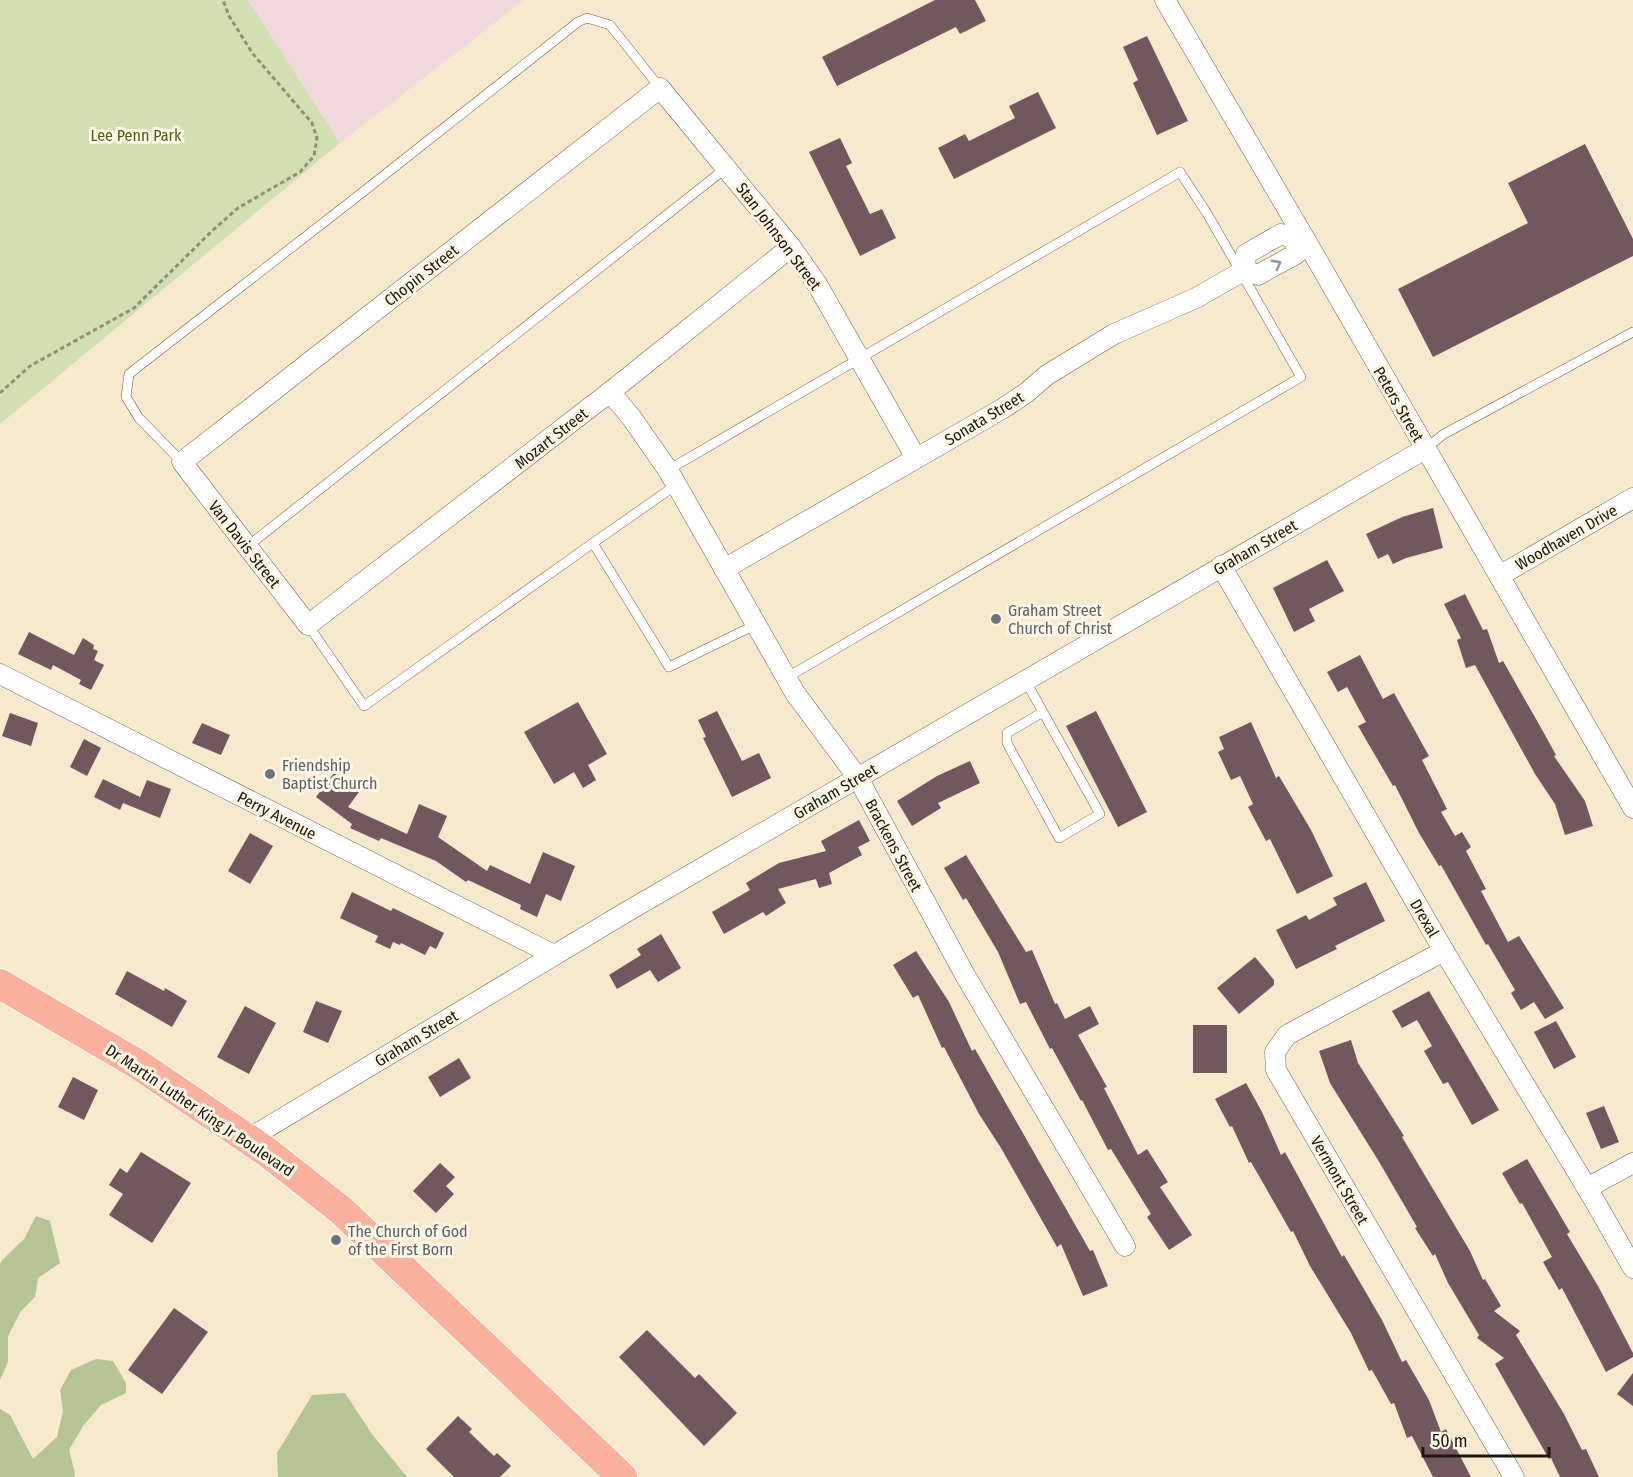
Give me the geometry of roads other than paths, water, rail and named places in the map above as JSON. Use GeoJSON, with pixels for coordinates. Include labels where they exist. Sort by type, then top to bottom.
{"type":"FeatureCollection","features":[{"type":"Feature","properties":{"kind":"main road","name":"Dr Martin Luther King Jr Boulevard"},"geometry":{"type":"LineString","coordinates":[[0,984],[139,1065],[267,1152],[342,1211],[622,1477]]}},
{"type":"Feature","properties":{"kind":"street","name":"Peters Street"},"geometry":{"type":"LineString","coordinates":[[1165,0],[1299,237],[1633,808]]}},
{"type":"Feature","properties":{"kind":"street","name":"Stan Johnson Street"},"geometry":{"type":"LineString","coordinates":[[660,88],[791,247],[817,284],[916,458]]}},
{"type":"Feature","properties":{"kind":"street","name":"Chopin Street"},"geometry":{"type":"LineString","coordinates":[[182,462],[660,88]]}},
{"type":"Feature","properties":{"kind":"street","name":"Sonata Street"},"geometry":{"type":"LineString","coordinates":[[724,569],[1002,409],[1055,370],[1113,334],[1196,298],[1243,271],[1258,274],[1296,254],[1299,237]]}},
{"type":"Feature","properties":{"kind":"street","name":"Mozart Street"},"geometry":{"type":"LineString","coordinates":[[308,625],[610,392],[791,247]]}},
{"type":"Feature","properties":{"kind":"street","name":"Brackens Street"},"geometry":{"type":"LineString","coordinates":[[610,392],[631,417],[672,478],[786,678],[858,777],[965,975],[1125,1246]]}},
{"type":"Feature","properties":{"kind":"street","name":"Graham Street"},"geometry":{"type":"LineString","coordinates":[[248,1139],[554,955],[1425,449]]}},
{"type":"Feature","properties":{"kind":"street","name":"Van Davis Street"},"geometry":{"type":"LineString","coordinates":[[182,462],[308,625]]}},
{"type":"Feature","properties":{"kind":"street","name":"Woodhaven Drive"},"geometry":{"type":"LineString","coordinates":[[1499,576],[1633,498]]}},
{"type":"Feature","properties":{"kind":"street","name":"Drexal"},"geometry":{"type":"LineString","coordinates":[[1221,566],[1444,951],[1633,1268]]}},
{"type":"Feature","properties":{"kind":"street","name":"Perry Avenue"},"geometry":{"type":"LineString","coordinates":[[0,674],[554,955]]}},
{"type":"Feature","properties":{"kind":"street","name":"Vermont Street"},"geometry":{"type":"LineString","coordinates":[[1444,951],[1287,1035],[1275,1052],[1276,1070],[1514,1477]]}},
{"type":"Feature","properties":{"kind":"street"},"geometry":{"type":"LineString","coordinates":[[1587,1188],[1633,1163]]}},
{"type":"Feature","properties":{"kind":"lane"},"geometry":{"type":"LineString","coordinates":[[182,462],[139,418],[126,396],[129,374],[578,22],[587,18],[610,25],[660,88]]}},
{"type":"Feature","properties":{"kind":"lane"},"geometry":{"type":"LineString","coordinates":[[248,546],[726,168]]}},
{"type":"Feature","properties":{"kind":"lane"},"geometry":{"type":"LineString","coordinates":[[308,625],[364,706],[593,543],[672,478],[859,358],[1180,172],[1243,271],[1301,377],[786,678]]}},
{"type":"Feature","properties":{"kind":"lane"},"geometry":{"type":"LineString","coordinates":[[1425,449],[1444,434],[1633,332]]}},
{"type":"Feature","properties":{"kind":"lane"},"geometry":{"type":"LineString","coordinates":[[593,543],[669,667],[755,624]]}},
{"type":"Feature","properties":{"kind":"lane"},"geometry":{"type":"LineString","coordinates":[[1025,680],[1100,814],[1059,838],[1007,743],[1007,733],[1012,728],[1042,711]]}},
{"type":"Feature","properties":{"kind":"place","name":"Graham Street Church of Christ"},"geometry":{"type":"Point","coordinates":[996,619]}},
{"type":"Feature","properties":{"kind":"place","name":"Friendship Baptist Church"},"geometry":{"type":"Point","coordinates":[270,774]}},
{"type":"Feature","properties":{"kind":"place","name":"The Church of God of the First Born"},"geometry":{"type":"Point","coordinates":[336,1240]}},
{"type":"Feature","properties":{"kind":"park label","name":"Lee Penn Park"},"geometry":{"type":"Point","coordinates":[136,135]}}]}
